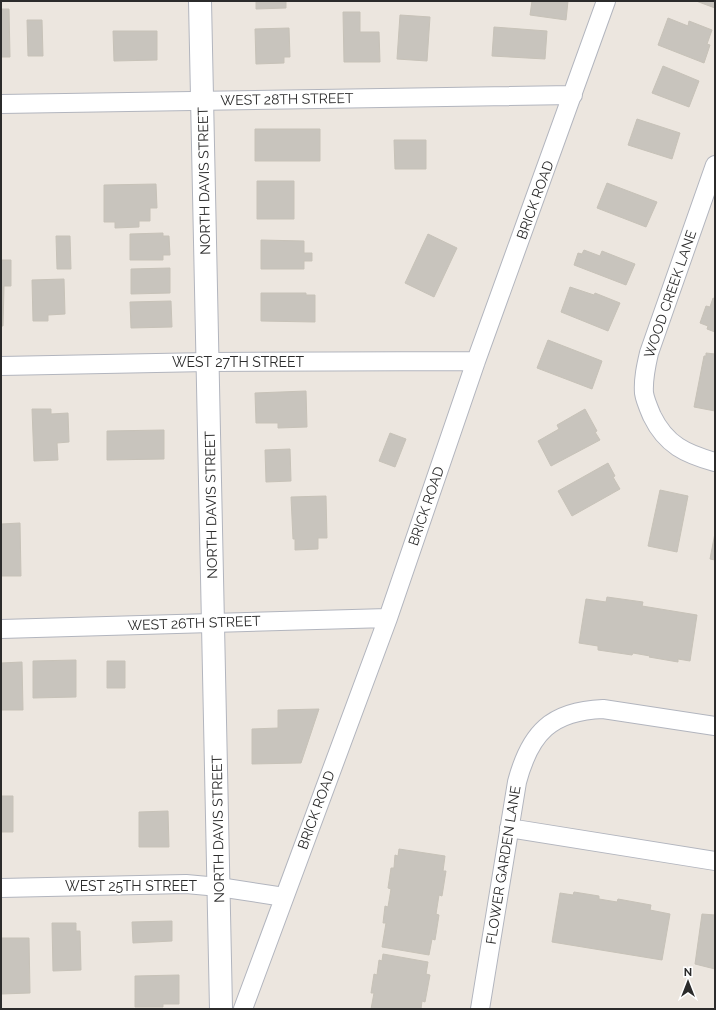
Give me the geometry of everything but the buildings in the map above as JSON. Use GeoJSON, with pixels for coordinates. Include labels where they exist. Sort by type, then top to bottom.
{"type":"FeatureCollection","features":[{"type":"Feature","properties":{"kind":"street","name":"NORTH DAVIS STREET"},"geometry":{"type":"LineString","coordinates":[[200,1],[221,1009]]}},
{"type":"Feature","properties":{"kind":"street","name":"BRICK ROAD"},"geometry":{"type":"LineString","coordinates":[[243,1009],[388,618],[476,361],[606,1]]}},
{"type":"Feature","properties":{"kind":"street","name":"WEST 28TH STREET"},"geometry":{"type":"LineString","coordinates":[[1,104],[573,95]]}},
{"type":"Feature","properties":{"kind":"street","name":"WOOD CREEK LANE"},"geometry":{"type":"LineString","coordinates":[[715,165],[649,352],[644,374],[644,393],[650,411],[658,427],[669,441],[685,452],[715,462]]}},
{"type":"Feature","properties":{"kind":"street","name":"WEST 27TH STREET"},"geometry":{"type":"LineString","coordinates":[[1,366],[208,362],[476,361]]}},
{"type":"Feature","properties":{"kind":"street","name":"WEST 26TH STREET"},"geometry":{"type":"LineString","coordinates":[[1,629],[388,618]]}},
{"type":"Feature","properties":{"kind":"street","name":"FLOWER GARDEN LANE"},"geometry":{"type":"LineString","coordinates":[[480,1009],[516,782],[527,750],[535,738],[545,728],[557,720],[570,714],[585,710],[603,709],[715,726]]}},
{"type":"Feature","properties":{"kind":"street"},"geometry":{"type":"LineString","coordinates":[[509,828],[715,861]]}},
{"type":"Feature","properties":{"kind":"street","name":"WEST 25TH STREET"},"geometry":{"type":"LineString","coordinates":[[1,888],[186,884],[219,887],[284,897]]}}]}
